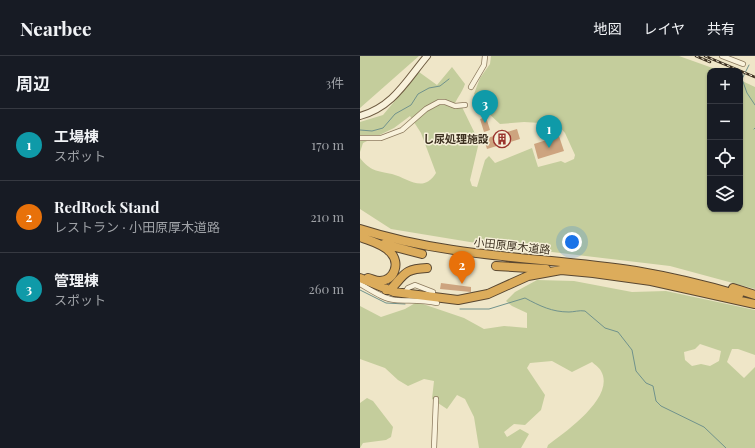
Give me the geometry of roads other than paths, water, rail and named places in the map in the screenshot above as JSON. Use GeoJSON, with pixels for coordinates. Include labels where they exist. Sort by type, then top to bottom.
{"type":"FeatureCollection","features":[{"type":"Feature","properties":{"kind":"highway","name":"小田原厚木道路"},"geometry":{"type":"LineString","coordinates":[[360,224],[395,234],[447,245],[608,262],[665,271],[698,278],[755,295]]}},
{"type":"Feature","properties":{"kind":"highway","name":"小田原厚木道路"},"geometry":{"type":"LineString","coordinates":[[360,229],[394,239],[445,249],[620,269],[674,278],[755,301]]}},
{"type":"Feature","properties":{"kind":"highway"},"geometry":{"type":"LineString","coordinates":[[360,237],[422,254]]}},
{"type":"Feature","properties":{"kind":"highway"},"geometry":{"type":"LineString","coordinates":[[360,237],[386,248],[393,255],[396,263],[393,274],[385,280],[375,280],[360,274]]}},
{"type":"Feature","properties":{"kind":"highway"},"geometry":{"type":"LineString","coordinates":[[496,266],[593,273],[651,281],[755,304]]}},
{"type":"Feature","properties":{"kind":"highway"},"geometry":{"type":"LineString","coordinates":[[386,290],[391,289],[400,277],[408,270],[427,268]]}},
{"type":"Feature","properties":{"kind":"highway"},"geometry":{"type":"LineString","coordinates":[[360,278],[386,290],[446,299],[466,300],[488,294],[528,276],[561,270]]}},
{"type":"Feature","properties":{"kind":"street"},"geometry":{"type":"LineString","coordinates":[[360,116],[374,112],[390,101],[427,56]]}},
{"type":"Feature","properties":{"kind":"street"},"geometry":{"type":"LineString","coordinates":[[471,87],[484,65],[485,56]]}},
{"type":"Feature","properties":{"kind":"street"},"geometry":{"type":"LineString","coordinates":[[722,56],[743,64]]}},
{"type":"Feature","properties":{"kind":"street"},"geometry":{"type":"LineString","coordinates":[[360,138],[382,138],[402,130],[426,109],[439,102],[445,102],[456,106],[465,105]]}},
{"type":"Feature","properties":{"kind":"street"},"geometry":{"type":"LineString","coordinates":[[360,284],[384,297],[394,300],[404,296],[437,303]]}},
{"type":"Feature","properties":{"kind":"street"},"geometry":{"type":"LineString","coordinates":[[404,296],[408,288],[415,285],[433,292]]}},
{"type":"Feature","properties":{"kind":"street"},"geometry":{"type":"LineString","coordinates":[[434,448],[436,399]]}},
{"type":"Feature","properties":{"kind":"waterway"},"geometry":{"type":"LineString","coordinates":[[749,65],[742,79],[747,93],[755,105]]}},
{"type":"Feature","properties":{"kind":"waterway"},"geometry":{"type":"LineString","coordinates":[[360,130],[372,131],[383,128],[395,114],[411,105],[418,94],[429,88],[440,86],[449,79]]}},
{"type":"Feature","properties":{"kind":"waterway"},"geometry":{"type":"LineString","coordinates":[[360,290],[386,303],[405,304]]}},
{"type":"Feature","properties":{"kind":"waterway"},"geometry":{"type":"LineString","coordinates":[[460,309],[489,309],[525,298],[552,310],[569,312],[585,311],[605,328],[618,332],[632,350],[636,371],[646,383],[653,386],[656,401],[661,406],[704,427],[726,448]]}},
{"type":"Feature","properties":{"kind":"railway"},"geometry":{"type":"LineString","coordinates":[[696,56],[710,62]]}},
{"type":"Feature","properties":{"kind":"railway"},"geometry":{"type":"LineString","coordinates":[[705,56],[755,77]]}},
{"type":"Feature","properties":{"kind":"place","name":"管理棟"},"geometry":{"type":"Point","coordinates":[485,123]}},
{"type":"Feature","properties":{"kind":"place","name":"し尿処理施設"},"geometry":{"type":"Point","coordinates":[502,139]}},
{"type":"Feature","properties":{"kind":"place","name":"工場棟"},"geometry":{"type":"Point","coordinates":[549,148]}},
{"type":"Feature","properties":{"kind":"place","name":"RedRock Stand"},"geometry":{"type":"Point","coordinates":[462,284]}}]}
